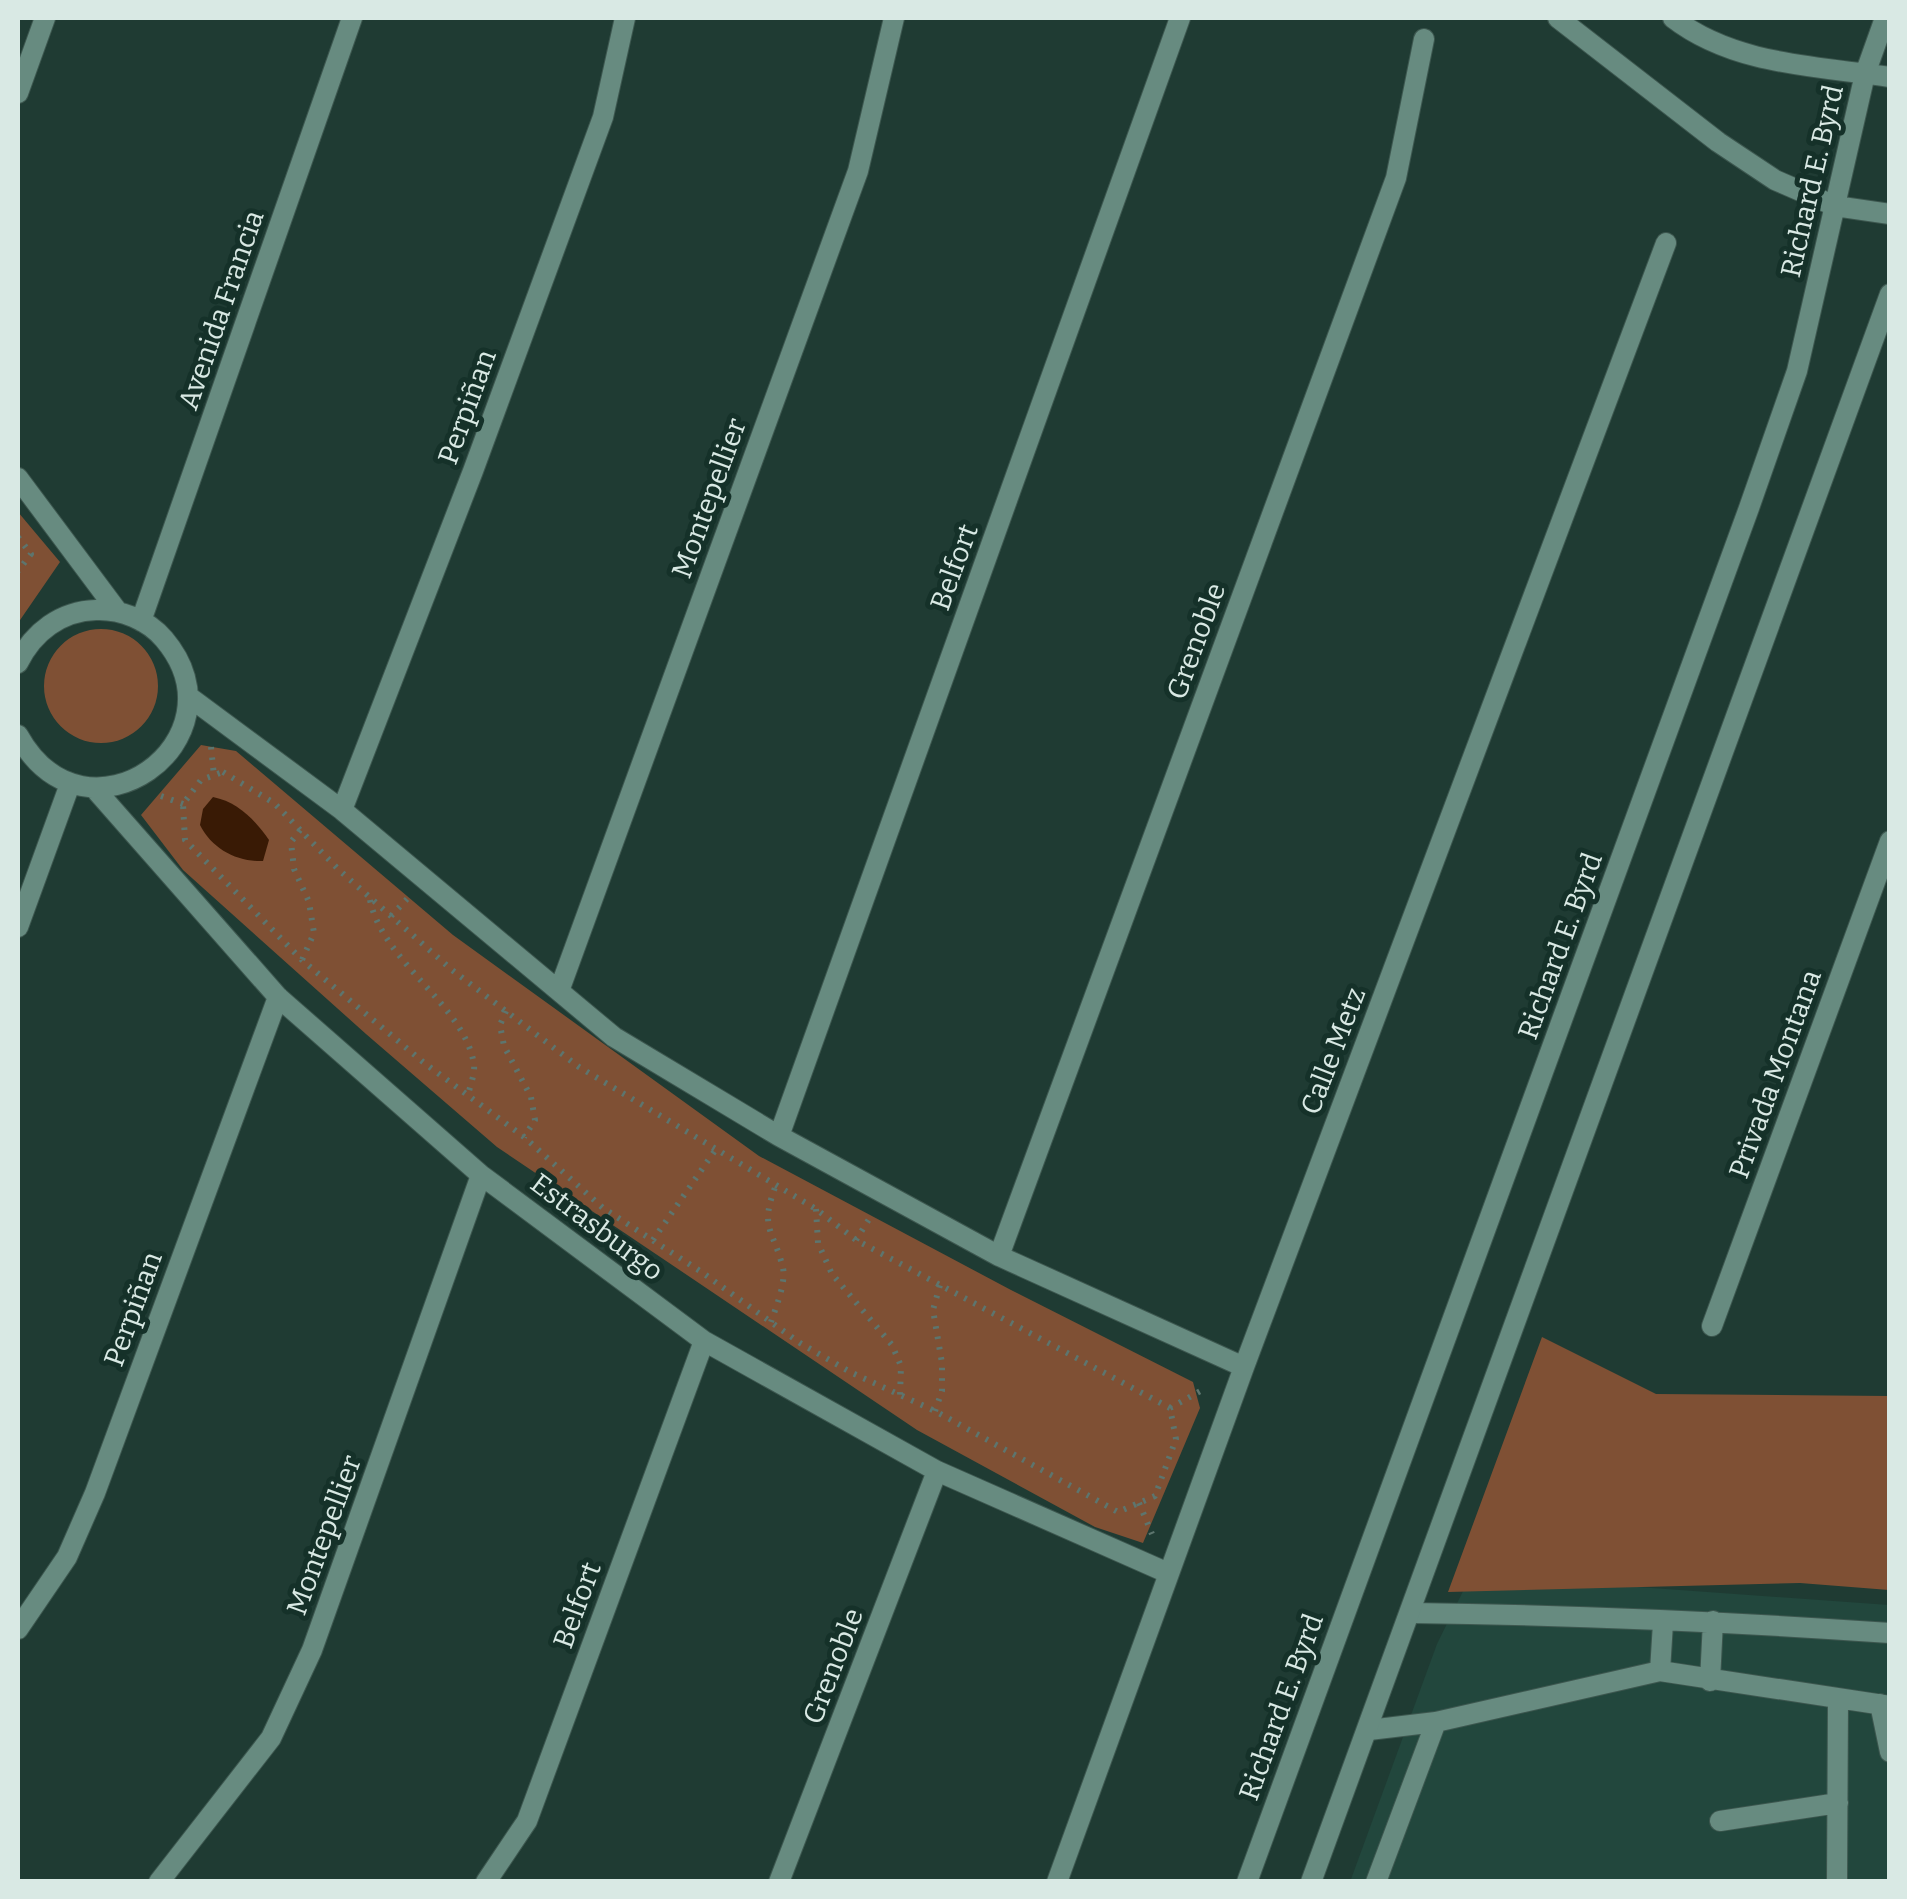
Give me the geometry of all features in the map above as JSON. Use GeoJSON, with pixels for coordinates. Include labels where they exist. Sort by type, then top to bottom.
{"type":"FeatureCollection","features":[{"type":"Feature","properties":{"kind":"street"},"geometry":{"type":"LineString","coordinates":[[18,92],[45,18]]}},
{"type":"Feature","properties":{"kind":"street","name":"Avenida Francia"},"geometry":{"type":"LineString","coordinates":[[141,621],[352,18]]}},
{"type":"Feature","properties":{"kind":"street","name":"Perpiñan"},"geometry":{"type":"LineString","coordinates":[[342,810],[473,471],[602,117],[625,18]]}},
{"type":"Feature","properties":{"kind":"street","name":"Montepellier"},"geometry":{"type":"LineString","coordinates":[[559,991],[858,171],[894,18]]}},
{"type":"Feature","properties":{"kind":"street","name":"Belfort"},"geometry":{"type":"LineString","coordinates":[[780,1136],[1180,18]]}},
{"type":"Feature","properties":{"kind":"street"},"geometry":{"type":"LineString","coordinates":[[1558,18],[1718,142],[1775,180],[1834,206],[1890,214]]}},
{"type":"Feature","properties":{"kind":"street"},"geometry":{"type":"LineString","coordinates":[[1673,18],[1689,30],[1744,56],[1890,78]]}},
{"type":"Feature","properties":{"kind":"street","name":"Richard E. Byrd"},"geometry":{"type":"LineString","coordinates":[[1247,1882],[1750,508],[1797,370],[1865,74],[1884,18]]}},
{"type":"Feature","properties":{"kind":"street","name":"Grenoble"},"geometry":{"type":"LineString","coordinates":[[999,1256],[1396,178],[1424,39]]}},
{"type":"Feature","properties":{"kind":"street","name":"Calle Metz"},"geometry":{"type":"LineString","coordinates":[[1057,1882],[1244,1367],[1666,243]]}},
{"type":"Feature","properties":{"kind":"street"},"geometry":{"type":"LineString","coordinates":[[1312,1882],[1890,294]]}},
{"type":"Feature","properties":{"kind":"street"},"geometry":{"type":"LineString","coordinates":[[18,478],[118,612]]}},
{"type":"Feature","properties":{"kind":"street"},"geometry":{"type":"LineString","coordinates":[[18,663],[38,633],[56,620],[97,609],[118,612],[160,634],[175,652],[188,696],[185,722],[176,744],[160,763],[130,782],[94,788],[70,784],[47,772],[28,754],[18,736]]}},
{"type":"Feature","properties":{"kind":"street"},"geometry":{"type":"LineString","coordinates":[[188,696],[342,810],[614,1037],[780,1136],[999,1256],[1244,1367]]}},
{"type":"Feature","properties":{"kind":"street"},"geometry":{"type":"LineString","coordinates":[[18,927],[70,784]]}},
{"type":"Feature","properties":{"kind":"street","name":"Estrasburgo"},"geometry":{"type":"LineString","coordinates":[[94,788],[278,997],[482,1175],[704,1341],[937,1470],[1168,1573]]}},
{"type":"Feature","properties":{"kind":"street","name":"Privada Montana"},"geometry":{"type":"LineString","coordinates":[[1712,1326],[1890,841]]}},
{"type":"Feature","properties":{"kind":"street","name":"Perpiñan"},"geometry":{"type":"LineString","coordinates":[[18,1629],[67,1557],[95,1493],[278,997]]}},
{"type":"Feature","properties":{"kind":"street","name":"Montepellier"},"geometry":{"type":"LineString","coordinates":[[159,1882],[271,1738],[312,1650],[482,1175]]}},
{"type":"Feature","properties":{"kind":"street","name":"Belfort"},"geometry":{"type":"LineString","coordinates":[[486,1882],[526,1821],[704,1341]]}},
{"type":"Feature","properties":{"kind":"street","name":"Grenoble"},"geometry":{"type":"LineString","coordinates":[[780,1882],[937,1470]]}},
{"type":"Feature","properties":{"kind":"street"},"geometry":{"type":"LineString","coordinates":[[1412,1612],[1712,1621],[1890,1633]]}},
{"type":"Feature","properties":{"kind":"street"},"geometry":{"type":"LineString","coordinates":[[1710,1681],[1712,1621]]}},
{"type":"Feature","properties":{"kind":"street"},"geometry":{"type":"LineString","coordinates":[[1660,1672],[1662,1622]]}},
{"type":"Feature","properties":{"kind":"street"},"geometry":{"type":"LineString","coordinates":[[1369,1730],[1436,1722],[1660,1672],[1885,1705],[1890,1752]]}},
{"type":"Feature","properties":{"kind":"street"},"geometry":{"type":"LineString","coordinates":[[1836,1882],[1838,1700]]}},
{"type":"Feature","properties":{"kind":"street"},"geometry":{"type":"LineString","coordinates":[[1376,1882],[1436,1722]]}},
{"type":"Feature","properties":{"kind":"street"},"geometry":{"type":"LineString","coordinates":[[1720,1821],[1838,1803]]}},
{"type":"Feature","properties":{"kind":"path"},"geometry":{"type":"LineString","coordinates":[[18,537],[31,554],[18,571]]}},
{"type":"Feature","properties":{"kind":"path"},"geometry":{"type":"LineString","coordinates":[[222,772],[274,804],[370,897],[452,970],[578,1067],[816,1209],[856,1240],[1170,1408],[1176,1439],[1154,1496],[1118,1512],[935,1412],[850,1372],[603,1208],[524,1137],[423,1062],[302,960],[186,840],[183,804],[201,780],[222,772]]}},
{"type":"Feature","properties":{"kind":"path"},"geometry":{"type":"LineString","coordinates":[[300,830],[291,842],[294,869],[309,902],[314,933],[302,960]]}},
{"type":"Feature","properties":{"kind":"path"},"geometry":{"type":"LineString","coordinates":[[370,897],[373,914],[391,946],[464,1038],[474,1066],[468,1096]]}},
{"type":"Feature","properties":{"kind":"path"},"geometry":{"type":"LineString","coordinates":[[506,1012],[500,1025],[504,1046],[530,1097],[535,1120],[524,1137]]}},
{"type":"Feature","properties":{"kind":"path"},"geometry":{"type":"LineString","coordinates":[[653,1240],[716,1149]]}},
{"type":"Feature","properties":{"kind":"path"},"geometry":{"type":"LineString","coordinates":[[771,1322],[784,1271],[772,1242],[766,1212],[776,1185]]}},
{"type":"Feature","properties":{"kind":"path"},"geometry":{"type":"LineString","coordinates":[[816,1209],[818,1244],[832,1274],[892,1345],[901,1366],[900,1396]]}},
{"type":"Feature","properties":{"kind":"path"},"geometry":{"type":"LineString","coordinates":[[935,1412],[942,1391],[942,1363],[933,1310],[940,1285]]}},
{"type":"Feature","properties":{"kind":"shaded area"},"geometry":{"type":"Polygon","coordinates":[[[18,512],[60,562],[18,623],[18,512]]]}},
{"type":"Feature","properties":{"kind":"shaded area"},"geometry":{"type":"Polygon","coordinates":[[[101,629],[133,638],[149,654],[158,686],[149,718],[133,734],[101,743],[69,734],[53,718],[44,686],[53,654],[69,638],[101,629]]]}},
{"type":"Feature","properties":{"kind":"shaded area"},"geometry":{"type":"Polygon","coordinates":[[[201,745],[236,751],[453,935],[759,1156],[1193,1382],[1200,1408],[1143,1543],[1095,1527],[917,1430],[497,1147],[183,870],[141,815],[201,745]]]}},
{"type":"Feature","properties":{"kind":"shaded area"},"geometry":{"type":"Polygon","coordinates":[[[213,797],[238,808],[264,833],[269,840],[263,861],[244,859],[211,841],[200,825],[203,809],[213,797]]]}},
{"type":"Feature","properties":{"kind":"shaded area"},"geometry":{"type":"Polygon","coordinates":[[[1542,1337],[1656,1394],[1889,1396],[1889,1590],[1800,1583],[1448,1592],[1542,1337]]]}},
{"type":"Feature","properties":{"kind":"shaded area"},"geometry":{"type":"Polygon","coordinates":[[[1471,1575],[1889,1605],[1889,1881],[1350,1882],[1437,1644],[1471,1575]]]}}]}
